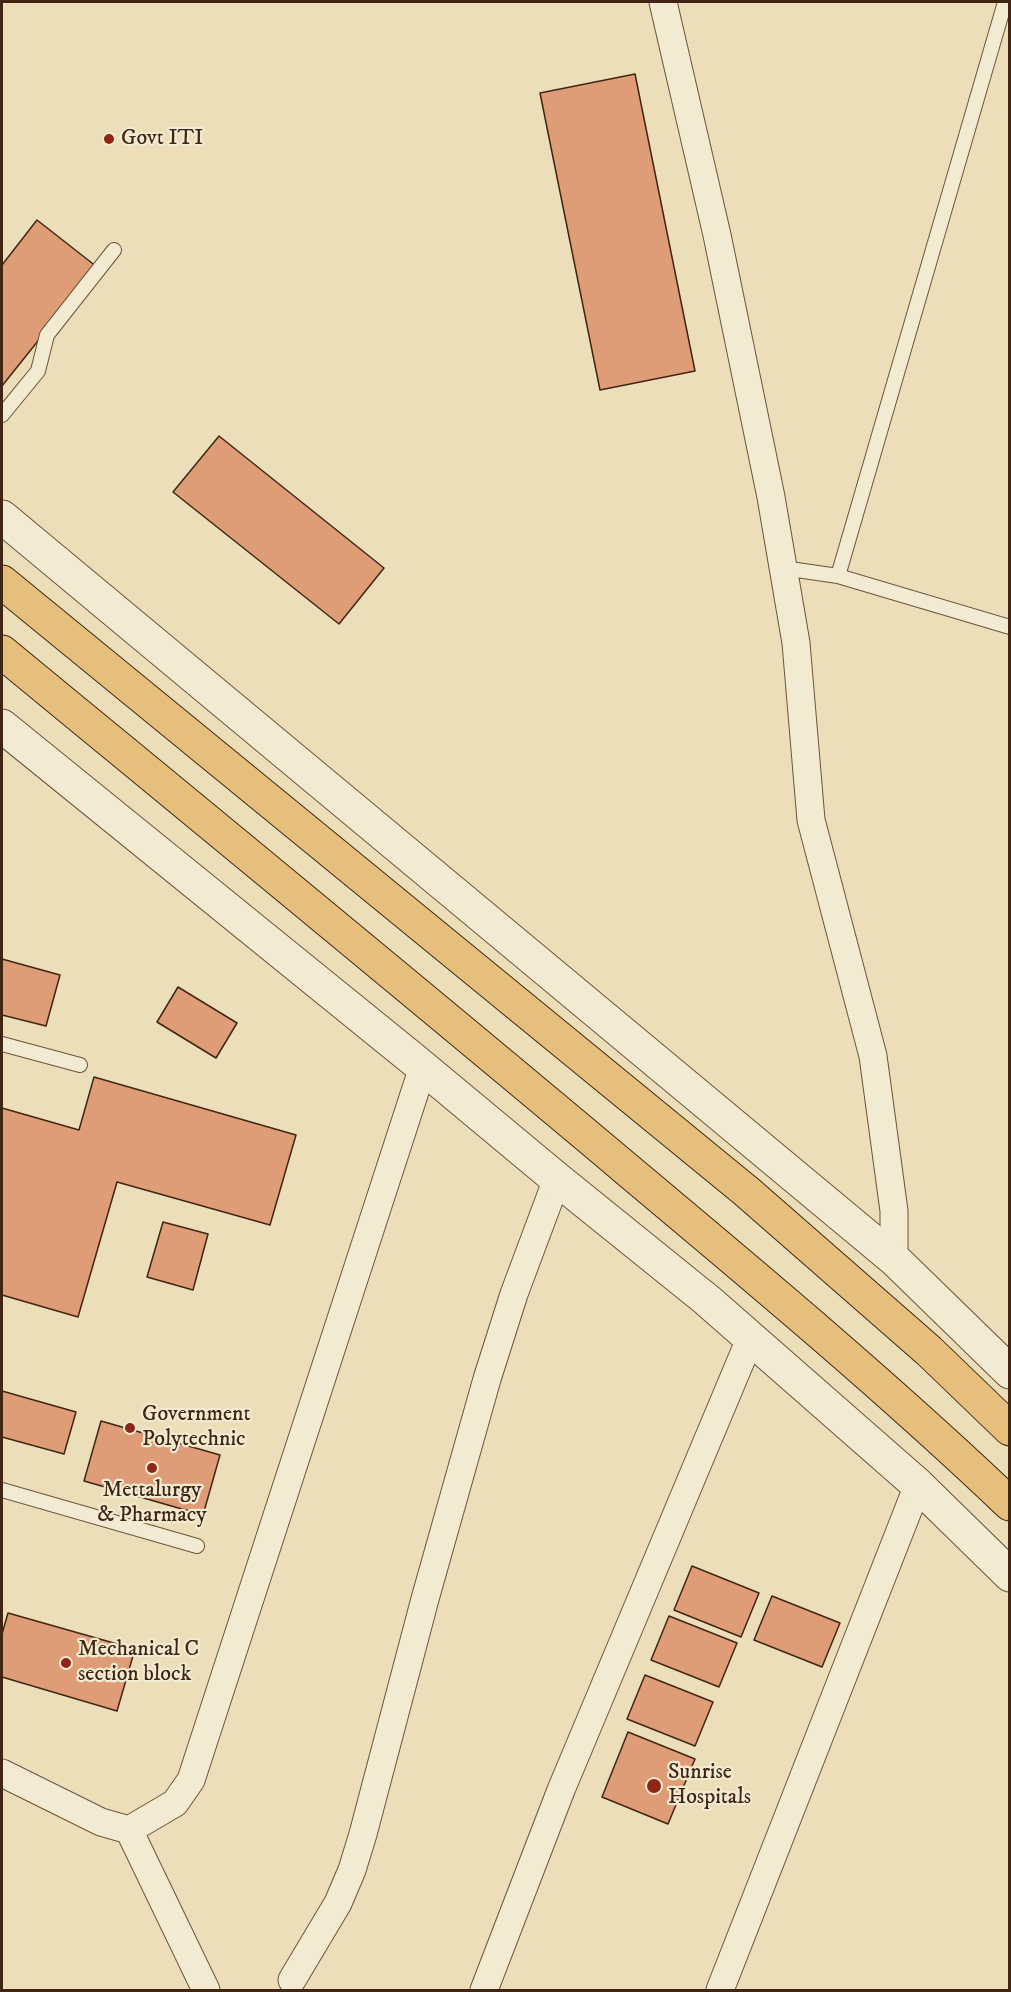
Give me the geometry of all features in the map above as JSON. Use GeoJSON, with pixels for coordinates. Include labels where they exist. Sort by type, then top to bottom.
{"type":"FeatureCollection","features":[{"type":"Feature","properties":{"kind":"main road"},"geometry":{"type":"LineString","coordinates":[[2,582],[746,1191],[929,1351],[1010,1429]]}},
{"type":"Feature","properties":{"kind":"main road"},"geometry":{"type":"LineString","coordinates":[[2,652],[518,1077],[823,1334],[1010,1504]]}},
{"type":"Feature","properties":{"kind":"street"},"geometry":{"type":"LineString","coordinates":[[663,2],[717,235],[771,497],[796,643],[811,820],[873,1056],[894,1211],[894,1259]]}},
{"type":"Feature","properties":{"kind":"street"},"geometry":{"type":"LineString","coordinates":[[2,517],[894,1259],[1010,1372]]}},
{"type":"Feature","properties":{"kind":"street"},"geometry":{"type":"LineString","coordinates":[[2,726],[707,1300],[918,1485],[1010,1575]]}},
{"type":"Feature","properties":{"kind":"street"},"geometry":{"type":"LineString","coordinates":[[2,1773],[101,1822],[129,1830],[175,1803],[191,1780],[423,1067]]}},
{"type":"Feature","properties":{"kind":"street"},"geometry":{"type":"LineString","coordinates":[[292,1980],[338,1903],[352,1870],[487,1379],[514,1294],[557,1179]]}},
{"type":"Feature","properties":{"kind":"street"},"geometry":{"type":"LineString","coordinates":[[484,1990],[561,1791],[750,1339]]}},
{"type":"Feature","properties":{"kind":"street"},"geometry":{"type":"LineString","coordinates":[[720,1990],[918,1485]]}},
{"type":"Feature","properties":{"kind":"street"},"geometry":{"type":"LineString","coordinates":[[129,1830],[206,1990]]}},
{"type":"Feature","properties":{"kind":"lane"},"geometry":{"type":"LineString","coordinates":[[838,576],[1005,2]]}},
{"type":"Feature","properties":{"kind":"lane"},"geometry":{"type":"LineString","coordinates":[[2,415],[39,371],[47,335],[114,250]]}},
{"type":"Feature","properties":{"kind":"lane"},"geometry":{"type":"LineString","coordinates":[[783,568],[838,576],[1010,627]]}},
{"type":"Feature","properties":{"kind":"lane"},"geometry":{"type":"LineString","coordinates":[[2,1044],[80,1065]]}},
{"type":"Feature","properties":{"kind":"lane"},"geometry":{"type":"LineString","coordinates":[[2,1490],[197,1546]]}},
{"type":"Feature","properties":{"kind":"building"},"geometry":{"type":"Polygon","coordinates":[[[635,74],[695,371],[600,390],[540,93],[635,74]]]}},
{"type":"Feature","properties":{"kind":"building"},"geometry":{"type":"Polygon","coordinates":[[[37,220],[97,267],[2,386],[2,265],[37,220]]]}},
{"type":"Feature","properties":{"kind":"building"},"geometry":{"type":"Polygon","coordinates":[[[219,436],[384,568],[339,624],[173,492],[219,436]]]}},
{"type":"Feature","properties":{"kind":"building"},"geometry":{"type":"Polygon","coordinates":[[[2,959],[60,975],[46,1026],[2,1015],[2,959]]]}},
{"type":"Feature","properties":{"kind":"building"},"geometry":{"type":"Polygon","coordinates":[[[178,987],[237,1023],[216,1058],[157,1022],[178,987]]]}},
{"type":"Feature","properties":{"kind":"building"},"geometry":{"type":"Polygon","coordinates":[[[94,1077],[296,1135],[270,1225],[117,1182],[78,1317],[2,1295],[2,1108],[79,1130],[94,1077]]]}},
{"type":"Feature","properties":{"kind":"building"},"geometry":{"type":"Polygon","coordinates":[[[163,1222],[208,1234],[193,1290],[147,1277],[163,1222]]]}},
{"type":"Feature","properties":{"kind":"building"},"geometry":{"type":"Polygon","coordinates":[[[2,1391],[76,1412],[64,1454],[2,1437],[2,1391]]]}},
{"type":"Feature","properties":{"kind":"building","name":"Mettalurgy & Pharmacy"},"geometry":{"type":"Polygon","coordinates":[[[101,1421],[220,1455],[203,1515],[84,1481],[101,1421]]]}},
{"type":"Feature","properties":{"kind":"building"},"geometry":{"type":"Polygon","coordinates":[[[692,1566],[759,1593],[741,1637],[674,1610],[692,1566]]]}},
{"type":"Feature","properties":{"kind":"building"},"geometry":{"type":"Polygon","coordinates":[[[772,1596],[840,1623],[822,1667],[754,1640],[772,1596]]]}},
{"type":"Feature","properties":{"kind":"building","name":"Mechanical C section block"},"geometry":{"type":"Polygon","coordinates":[[[8,1613],[135,1649],[117,1711],[2,1677],[2,1634],[8,1613]]]}},
{"type":"Feature","properties":{"kind":"building"},"geometry":{"type":"Polygon","coordinates":[[[669,1616],[737,1643],[719,1687],[651,1660],[669,1616]]]}},
{"type":"Feature","properties":{"kind":"building"},"geometry":{"type":"Polygon","coordinates":[[[645,1675],[713,1702],[695,1746],[627,1719],[645,1675]]]}},
{"type":"Feature","properties":{"kind":"building"},"geometry":{"type":"Polygon","coordinates":[[[628,1732],[695,1759],[668,1824],[602,1797],[628,1732]]]}},
{"type":"Feature","properties":{"kind":"place","name":"Govt ITI"},"geometry":{"type":"Point","coordinates":[109,139]}},
{"type":"Feature","properties":{"kind":"place","name":"Government Polytechnic"},"geometry":{"type":"Point","coordinates":[130,1428]}},
{"type":"Feature","properties":{"kind":"place","name":"Mettalurgy & Pharmacy"},"geometry":{"type":"Point","coordinates":[152,1468]}},
{"type":"Feature","properties":{"kind":"place","name":"Mechanical C section block"},"geometry":{"type":"Point","coordinates":[66,1663]}},
{"type":"Feature","properties":{"kind":"place","name":"Sunrise Hospitals"},"geometry":{"type":"Point","coordinates":[654,1786]}}]}
